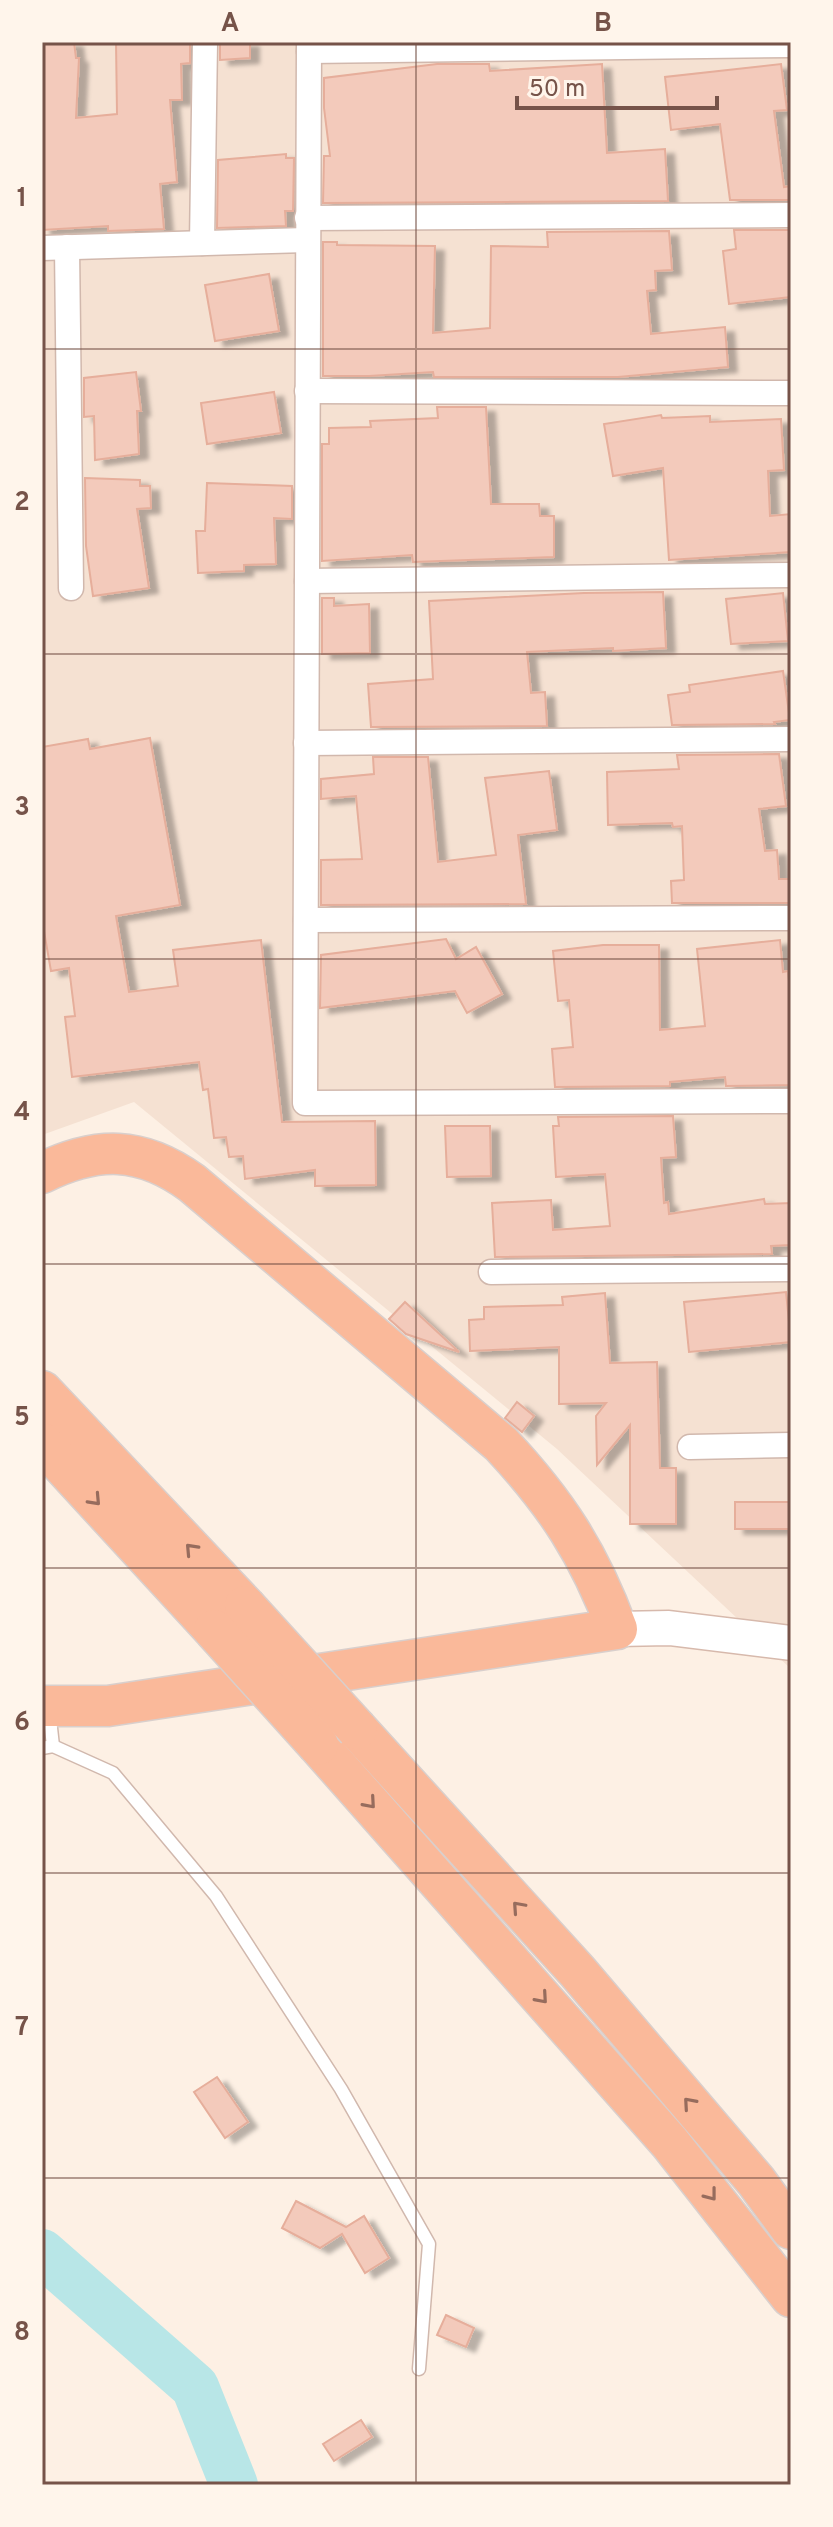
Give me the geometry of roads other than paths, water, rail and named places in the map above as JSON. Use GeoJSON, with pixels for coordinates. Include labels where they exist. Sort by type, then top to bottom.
{"type":"FeatureCollection","features":[{"type":"Feature","properties":{"kind":"highway"},"geometry":{"type":"LineString","coordinates":[[45,1706],[108,1706],[617,1629],[602,1587],[582,1548],[540,1488],[501,1444],[177,1172],[142,1157],[123,1154],[86,1155],[50,1174]]}},
{"type":"Feature","properties":{"kind":"highway"},"geometry":{"type":"LineString","coordinates":[[42,1391],[245,1606],[577,1971],[756,2181],[791,2229]]}},
{"type":"Feature","properties":{"kind":"highway"},"geometry":{"type":"LineString","coordinates":[[42,1443],[318,1745],[670,2143],[791,2297]]}},
{"type":"Feature","properties":{"kind":"main road"},"geometry":{"type":"LineString","coordinates":[[617,1629],[669,1628],[791,1643]]}},
{"type":"Feature","properties":{"kind":"street"},"geometry":{"type":"LineString","coordinates":[[202,243],[205,42]]}},
{"type":"Feature","properties":{"kind":"street"},"geometry":{"type":"LineString","coordinates":[[791,45],[309,46],[305,1103],[791,1101]]}},
{"type":"Feature","properties":{"kind":"street"},"geometry":{"type":"LineString","coordinates":[[42,248],[202,243],[307,229],[791,215]]}},
{"type":"Feature","properties":{"kind":"street"},"geometry":{"type":"LineString","coordinates":[[67,247],[71,588]]}},
{"type":"Feature","properties":{"kind":"street"},"geometry":{"type":"LineString","coordinates":[[307,391],[791,393]]}},
{"type":"Feature","properties":{"kind":"street"},"geometry":{"type":"LineString","coordinates":[[307,581],[791,575]]}},
{"type":"Feature","properties":{"kind":"street"},"geometry":{"type":"LineString","coordinates":[[306,743],[791,739]]}},
{"type":"Feature","properties":{"kind":"street"},"geometry":{"type":"LineString","coordinates":[[306,920],[791,918]]}},
{"type":"Feature","properties":{"kind":"street"},"geometry":{"type":"LineString","coordinates":[[491,1272],[791,1269]]}},
{"type":"Feature","properties":{"kind":"street"},"geometry":{"type":"LineString","coordinates":[[690,1447],[791,1445]]}},
{"type":"Feature","properties":{"kind":"lane"},"geometry":{"type":"LineString","coordinates":[[45,1706],[48,1747],[113,1773],[216,1896],[341,2089],[429,2244],[419,2369]]}},
{"type":"Feature","properties":{"kind":"waterway"},"geometry":{"type":"LineString","coordinates":[[42,2253],[195,2387],[234,2485]]}}]}
